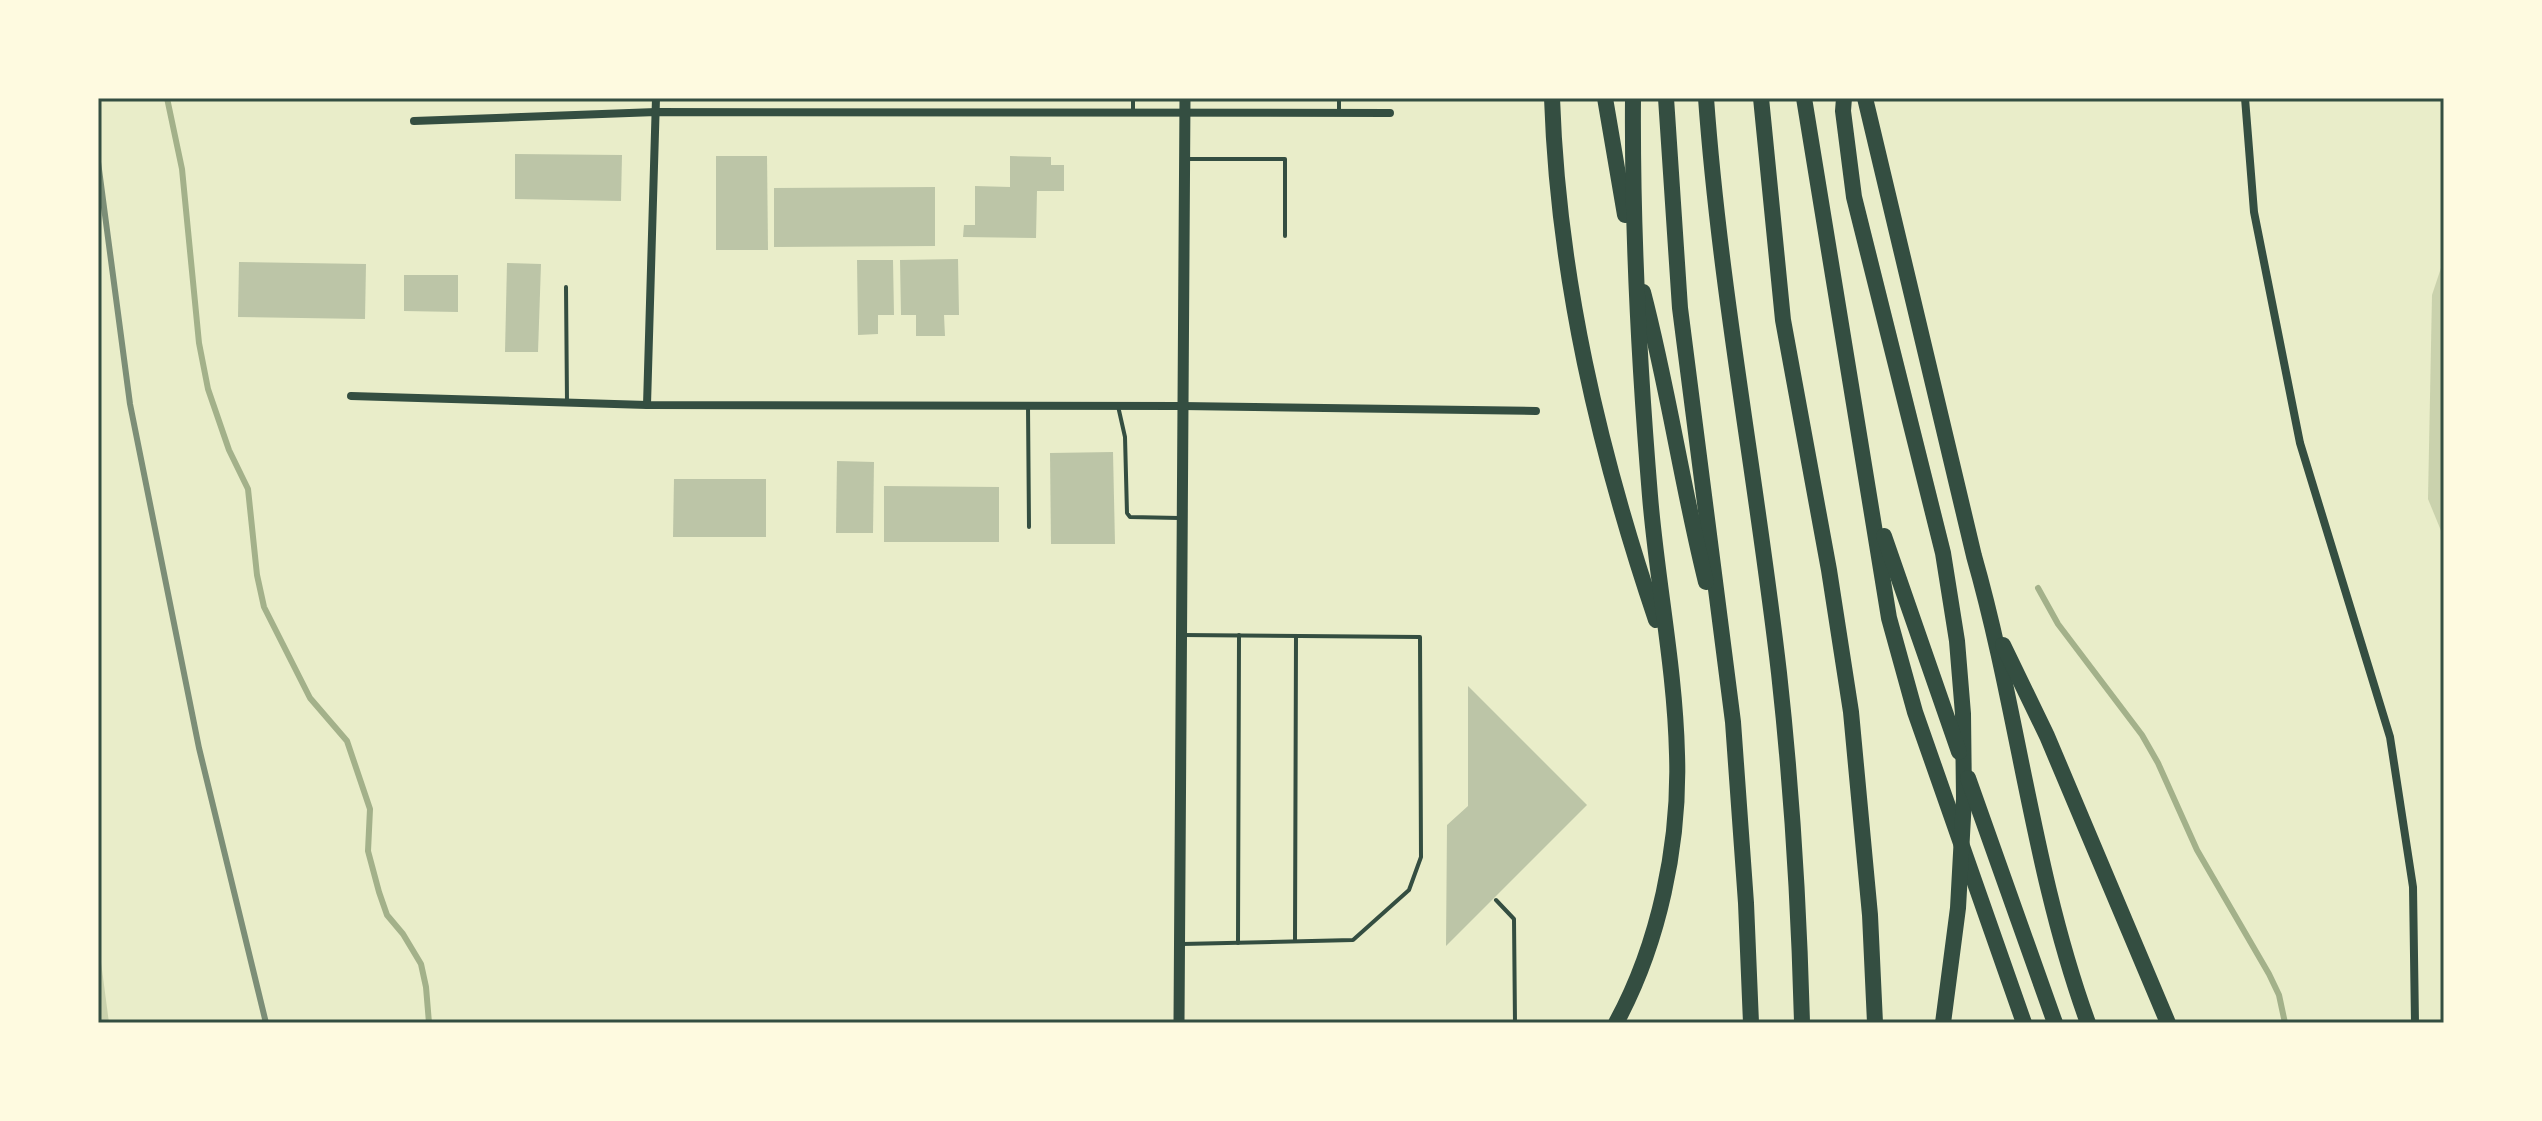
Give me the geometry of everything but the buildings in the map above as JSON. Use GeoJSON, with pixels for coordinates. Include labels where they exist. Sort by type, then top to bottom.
{"type":"FeatureCollection","features":[{"type":"Feature","properties":{"kind":"highway"},"geometry":{"type":"LineString","coordinates":[[1552,98],[1559,207],[1590,396],[1623,522],[1667,653]]}},
{"type":"Feature","properties":{"kind":"highway"},"geometry":{"type":"LineString","coordinates":[[1605,98],[1630,243],[1655,337],[1685,496],[1725,662]]}},
{"type":"Feature","properties":{"kind":"highway"},"geometry":{"type":"LineString","coordinates":[[1616,1023],[1645,955],[1663,890],[1673,827],[1677,756],[1651,517],[1638,356],[1632,192],[1633,98]]}},
{"type":"Feature","properties":{"kind":"highway"},"geometry":{"type":"LineString","coordinates":[[1666,98],[1680,308],[1740,803],[1751,1023]]}},
{"type":"Feature","properties":{"kind":"highway"},"geometry":{"type":"LineString","coordinates":[[1706,98],[1718,222],[1785,732],[1797,881],[1802,1023]]}},
{"type":"Feature","properties":{"kind":"highway"},"geometry":{"type":"LineString","coordinates":[[1761,98],[1783,320],[1829,570],[1851,712],[1870,915],[1875,1023]]}},
{"type":"Feature","properties":{"kind":"highway"},"geometry":{"type":"LineString","coordinates":[[1804,98],[1889,618],[1915,712],[2024,1023]]}},
{"type":"Feature","properties":{"kind":"highway"},"geometry":{"type":"LineString","coordinates":[[1844,98],[1854,197],[1943,553],[1957,641],[1963,714],[1964,799],[1958,908],[1943,1023]]}},
{"type":"Feature","properties":{"kind":"highway"},"geometry":{"type":"LineString","coordinates":[[1865,98],[1974,556],[1994,626],[2019,761],[2066,953],[2088,1023]]}},
{"type":"Feature","properties":{"kind":"highway"},"geometry":{"type":"LineString","coordinates":[[1870,493],[2055,1023]]}},
{"type":"Feature","properties":{"kind":"highway"},"geometry":{"type":"LineString","coordinates":[[1994,626],[2047,736],[2168,1023]]}},
{"type":"Feature","properties":{"kind":"street"},"geometry":{"type":"LineString","coordinates":[[647,405],[656,98]]}},
{"type":"Feature","properties":{"kind":"street"},"geometry":{"type":"LineString","coordinates":[[1179,1023],[1185,98]]}},
{"type":"Feature","properties":{"kind":"street"},"geometry":{"type":"LineString","coordinates":[[2245,98],[2254,212],[2300,443],[2390,737],[2413,887],[2415,1023]]}},
{"type":"Feature","properties":{"kind":"street"},"geometry":{"type":"LineString","coordinates":[[414,121],[656,112],[1390,113]]}},
{"type":"Feature","properties":{"kind":"street"},"geometry":{"type":"LineString","coordinates":[[351,396],[647,405],[1182,406],[1536,411]]}},
{"type":"Feature","properties":{"kind":"lane"},"geometry":{"type":"LineString","coordinates":[[1133,98],[1134,113]]}},
{"type":"Feature","properties":{"kind":"lane"},"geometry":{"type":"LineString","coordinates":[[1339,98],[1339,113]]}},
{"type":"Feature","properties":{"kind":"lane"},"geometry":{"type":"LineString","coordinates":[[2265,98],[2361,98]]}},
{"type":"Feature","properties":{"kind":"lane"},"geometry":{"type":"LineString","coordinates":[[1184,159],[1285,159],[1285,236]]}},
{"type":"Feature","properties":{"kind":"lane"},"geometry":{"type":"LineString","coordinates":[[566,287],[567,402]]}},
{"type":"Feature","properties":{"kind":"lane"},"geometry":{"type":"LineString","coordinates":[[1028,406],[1029,527]]}},
{"type":"Feature","properties":{"kind":"lane"},"geometry":{"type":"LineString","coordinates":[[1118,406],[1125,437],[1127,513],[1130,517],[1182,518]]}},
{"type":"Feature","properties":{"kind":"lane"},"geometry":{"type":"LineString","coordinates":[[1179,944],[1353,940],[1409,890],[1421,857],[1420,637],[1181,635]]}},
{"type":"Feature","properties":{"kind":"lane"},"geometry":{"type":"LineString","coordinates":[[1238,943],[1239,635]]}},
{"type":"Feature","properties":{"kind":"lane"},"geometry":{"type":"LineString","coordinates":[[1295,941],[1296,636]]}},
{"type":"Feature","properties":{"kind":"lane"},"geometry":{"type":"LineString","coordinates":[[1496,900],[1514,919],[1515,1023]]}},
{"type":"Feature","properties":{"kind":"green space"},"geometry":{"type":"Polygon","coordinates":[[[2444,259],[2444,538],[2428,499],[2432,295],[2444,259]]]}},
{"type":"Feature","properties":{"kind":"green space"},"geometry":{"type":"Polygon","coordinates":[[[98,939],[109,1023],[98,1023],[98,939]]]}},
{"type":"Feature","properties":{"kind":"waterway"},"geometry":{"type":"LineString","coordinates":[[167,98],[182,169],[199,343],[208,389],[229,450],[248,489],[257,575],[264,607],[310,698],[347,741],[370,809],[368,851],[379,892],[387,915],[421,964],[429,1023]]}},
{"type":"Feature","properties":{"kind":"waterway"},"geometry":{"type":"LineString","coordinates":[[2038,588],[2058,624],[2142,735],[2158,763],[2197,850],[2269,974],[2279,995],[2285,1023]]}},
{"type":"Feature","properties":{"kind":"railway"},"geometry":{"type":"LineString","coordinates":[[98,162],[130,404],[199,748],[266,1023]]}}]}
